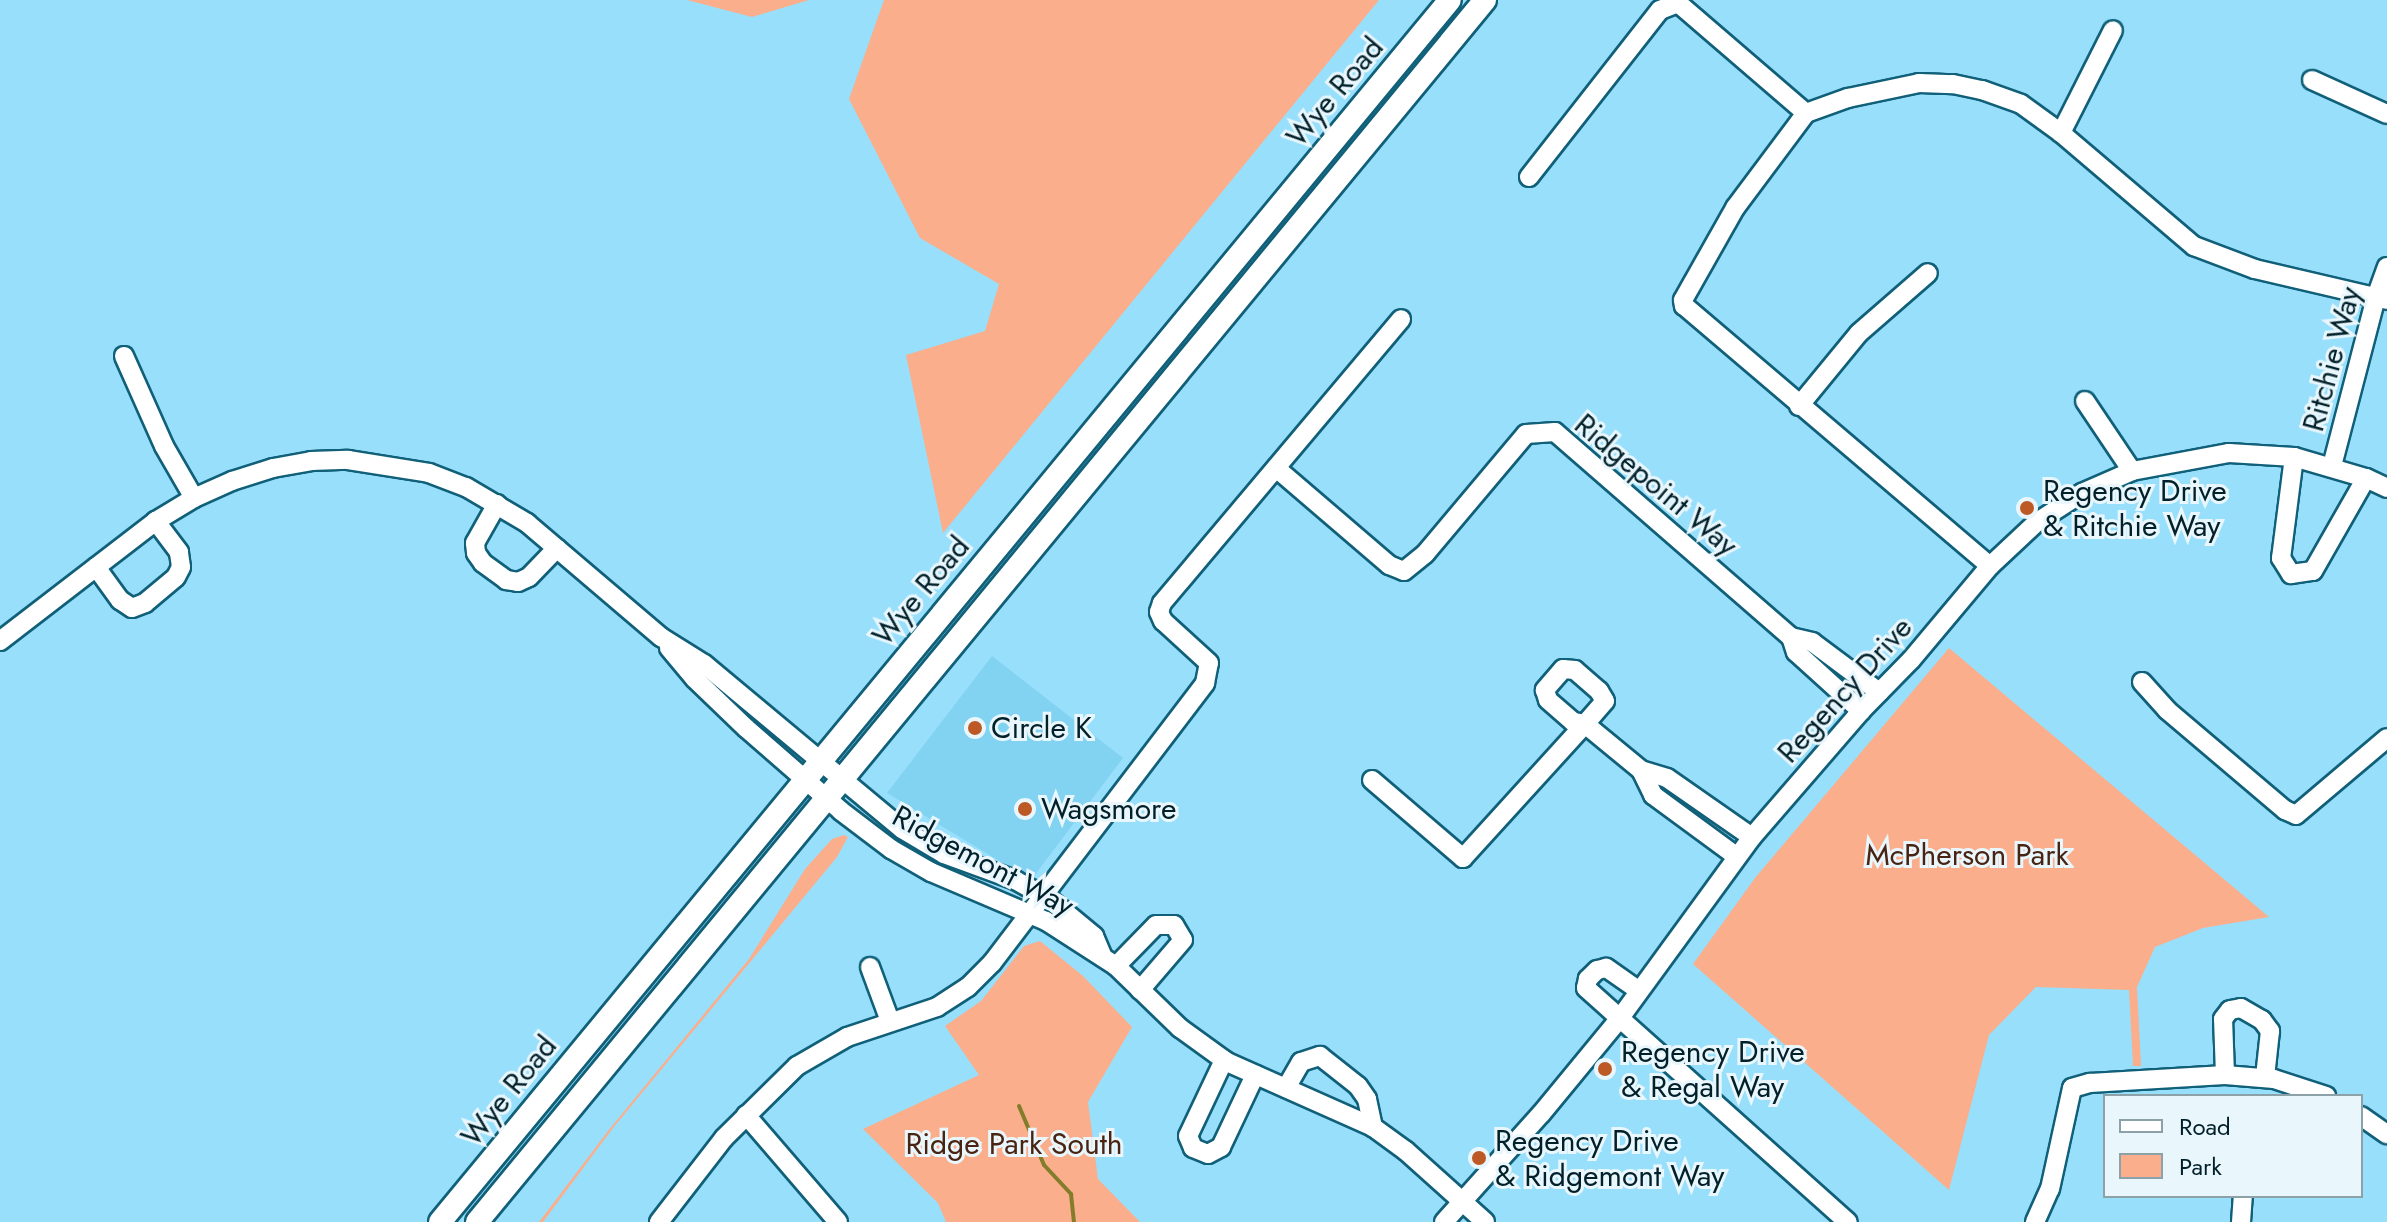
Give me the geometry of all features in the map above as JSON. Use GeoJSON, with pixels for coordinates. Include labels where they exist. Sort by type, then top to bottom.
{"type":"FeatureCollection","features":[{"type":"Feature","properties":{"kind":"main road","name":"Wye Road"},"geometry":{"type":"LineString","coordinates":[[440,1222],[1450,0]]}},
{"type":"Feature","properties":{"kind":"main road","name":"Wye Road"},"geometry":{"type":"LineString","coordinates":[[477,1222],[1485,0]]}},
{"type":"Feature","properties":{"kind":"street"},"geometry":{"type":"LineString","coordinates":[[1529,177],[1660,10],[1678,3],[1806,113]]}},
{"type":"Feature","properties":{"kind":"street"},"geometry":{"type":"LineString","coordinates":[[2061,133],[2113,30]]}},
{"type":"Feature","properties":{"kind":"street"},"geometry":{"type":"LineString","coordinates":[[2312,80],[2387,114]]}},
{"type":"Feature","properties":{"kind":"street"},"geometry":{"type":"LineString","coordinates":[[1990,566],[1690,313],[1683,300],[1755,176],[1806,113],[1848,98],[1919,83],[1953,84],[2021,104],[2061,133],[2134,199],[2194,246],[2255,269],[2381,298]]}},
{"type":"Feature","properties":{"kind":"street","name":"Ritchie Way"},"geometry":{"type":"LineString","coordinates":[[2332,466],[2381,298],[2387,267]]}},
{"type":"Feature","properties":{"kind":"street"},"geometry":{"type":"LineString","coordinates":[[1799,406],[1859,333],[1928,273]]}},
{"type":"Feature","properties":{"kind":"street"},"geometry":{"type":"LineString","coordinates":[[659,1222],[746,1115],[797,1066],[847,1037],[937,1007],[968,987],[992,963],[1205,683],[1209,663],[1163,621],[1159,612],[1162,603],[1401,319]]}},
{"type":"Feature","properties":{"kind":"street"},"geometry":{"type":"LineString","coordinates":[[124,356],[164,446],[194,498]]}},
{"type":"Feature","properties":{"kind":"street"},"geometry":{"type":"LineString","coordinates":[[2085,401],[2132,471]]}},
{"type":"Feature","properties":{"kind":"street","name":"Ridgepoint Way"},"geometry":{"type":"LineString","coordinates":[[1276,468],[1389,565],[1404,571],[1425,554],[1526,434],[1555,432],[1791,637],[1812,642],[1879,692]]}},
{"type":"Feature","properties":{"kind":"street","name":"Regency Drive"},"geometry":{"type":"LineString","coordinates":[[1444,1222],[1541,1114],[1620,1018],[1752,837],[1861,711],[1911,660],[1990,566],[2037,522],[2082,493],[2132,471],[2229,453],[2294,457],[2332,466],[2387,488]]}},
{"type":"Feature","properties":{"kind":"street"},"geometry":{"type":"LineString","coordinates":[[2294,457],[2281,558],[2291,574],[2313,571],[2366,478]]}},
{"type":"Feature","properties":{"kind":"street"},"geometry":{"type":"LineString","coordinates":[[0,641],[156,521],[194,498],[273,468],[311,461],[348,460],[429,473],[497,504],[557,548],[661,637]]}},
{"type":"Feature","properties":{"kind":"street"},"geometry":{"type":"LineString","coordinates":[[497,504],[475,543],[476,553],[495,572],[506,580],[518,582],[529,577],[557,548]]}},
{"type":"Feature","properties":{"kind":"street"},"geometry":{"type":"LineString","coordinates":[[96,567],[120,600],[132,608],[145,603],[176,577],[181,567],[179,552],[156,521]]}},
{"type":"Feature","properties":{"kind":"street","name":"Ridgemont Way"},"geometry":{"type":"LineString","coordinates":[[661,637],[704,664],[921,841],[969,864],[1015,880],[1082,924],[1094,936],[1110,962]]}},
{"type":"Feature","properties":{"kind":"street","name":"Ridgemont Way"},"geometry":{"type":"LineString","coordinates":[[661,637],[695,679],[805,779],[912,862],[1031,912],[1110,962],[1180,1028],[1224,1060],[1373,1127],[1406,1151],[1485,1222]]}},
{"type":"Feature","properties":{"kind":"street","name":"Ridgepoint Way"},"geometry":{"type":"LineString","coordinates":[[1791,637],[1796,652],[1861,711]]}},
{"type":"Feature","properties":{"kind":"street"},"geometry":{"type":"LineString","coordinates":[[2142,682],[2167,710],[2285,810],[2296,815],[2387,738]]}},
{"type":"Feature","properties":{"kind":"street"},"geometry":{"type":"LineString","coordinates":[[1372,780],[1463,858],[1585,724],[1641,770],[1667,778],[1752,837]]}},
{"type":"Feature","properties":{"kind":"street"},"geometry":{"type":"LineString","coordinates":[[1641,770],[1653,795],[1736,856]]}},
{"type":"Feature","properties":{"kind":"street"},"geometry":{"type":"LineString","coordinates":[[1110,962],[1156,925],[1174,925],[1183,940],[1140,990]]}},
{"type":"Feature","properties":{"kind":"street"},"geometry":{"type":"LineString","coordinates":[[870,967],[890,1021]]}},
{"type":"Feature","properties":{"kind":"street"},"geometry":{"type":"LineString","coordinates":[[1638,990],[1606,968],[1597,970],[1588,979],[1589,992],[1848,1222]]}},
{"type":"Feature","properties":{"kind":"street"},"geometry":{"type":"LineString","coordinates":[[2225,1075],[2223,1019],[2230,1010],[2241,1008],[2262,1020],[2270,1031],[2254,1083]]}},
{"type":"Feature","properties":{"kind":"street"},"geometry":{"type":"LineString","coordinates":[[1286,1088],[1301,1062],[1320,1056],[1358,1086],[1367,1099],[1373,1127]]}},
{"type":"Feature","properties":{"kind":"street"},"geometry":{"type":"LineString","coordinates":[[1224,1060],[1188,1136],[1193,1148],[1208,1154],[1221,1147],[1255,1075]]}},
{"type":"Feature","properties":{"kind":"street"},"geometry":{"type":"LineString","coordinates":[[2035,1222],[2050,1189],[2072,1088],[2090,1083],[2225,1075],[2254,1083],[2305,1086],[2322,1094]]}},
{"type":"Feature","properties":{"kind":"street"},"geometry":{"type":"LineString","coordinates":[[746,1115],[838,1222]]}},
{"type":"Feature","properties":{"kind":"street"},"geometry":{"type":"LineString","coordinates":[[2363,1117],[2387,1134]]}},
{"type":"Feature","properties":{"kind":"street"},"geometry":{"type":"LineString","coordinates":[[2241,1222],[2243,1198]]}},
{"type":"Feature","properties":{"kind":"shaded area"},"geometry":{"type":"Polygon","coordinates":[[[992,656],[1123,758],[1031,880],[887,793],[992,656]]]}},
{"type":"Feature","properties":{"kind":"green space"},"geometry":{"type":"Polygon","coordinates":[[[687,0],[809,0],[752,17],[687,0]]]}},
{"type":"Feature","properties":{"kind":"green space"},"geometry":{"type":"Polygon","coordinates":[[[884,0],[1379,0],[943,533],[906,355],[985,331],[999,284],[920,238],[849,99],[884,0]]]}},
{"type":"Feature","properties":{"kind":"green space","name":"McPherson Park"},"geometry":{"type":"Polygon","coordinates":[[[1949,648],[2269,917],[2203,928],[2155,947],[2137,987],[2141,1066],[2133,1066],[2129,990],[2036,987],[1989,1035],[1949,1190],[1693,964],[1755,878],[1949,648]]]}},
{"type":"Feature","properties":{"kind":"green space"},"geometry":{"type":"Polygon","coordinates":[[[844,835],[848,837],[837,857],[613,1128],[543,1222],[539,1222],[608,1131],[749,959],[805,869],[832,839],[844,835]]]}},
{"type":"Feature","properties":{"kind":"green space","name":"Ridge Park South"},"geometry":{"type":"Polygon","coordinates":[[[1040,941],[1083,976],[1132,1027],[1088,1102],[1098,1179],[1140,1222],[946,1222],[938,1203],[863,1129],[979,1075],[945,1026],[981,1001],[1024,946],[1040,941]]]}},
{"type":"Feature","properties":{"kind":"waterway"},"geometry":{"type":"LineString","coordinates":[[1019,1106],[1044,1165],[1071,1194],[1074,1222]]}},
{"type":"Feature","properties":{"kind":"place","name":"Regency Drive & Ritchie Way"},"geometry":{"type":"Point","coordinates":[2027,508]}},
{"type":"Feature","properties":{"kind":"place","name":"Circle K"},"geometry":{"type":"Point","coordinates":[975,728]}},
{"type":"Feature","properties":{"kind":"place","name":"Wagsmore"},"geometry":{"type":"Point","coordinates":[1025,809]}},
{"type":"Feature","properties":{"kind":"place","name":"Regency Drive & Regal Way"},"geometry":{"type":"Point","coordinates":[1605,1069]}},
{"type":"Feature","properties":{"kind":"place","name":"Regency Drive & Ridgemont Way"},"geometry":{"type":"Point","coordinates":[1479,1158]}}]}
